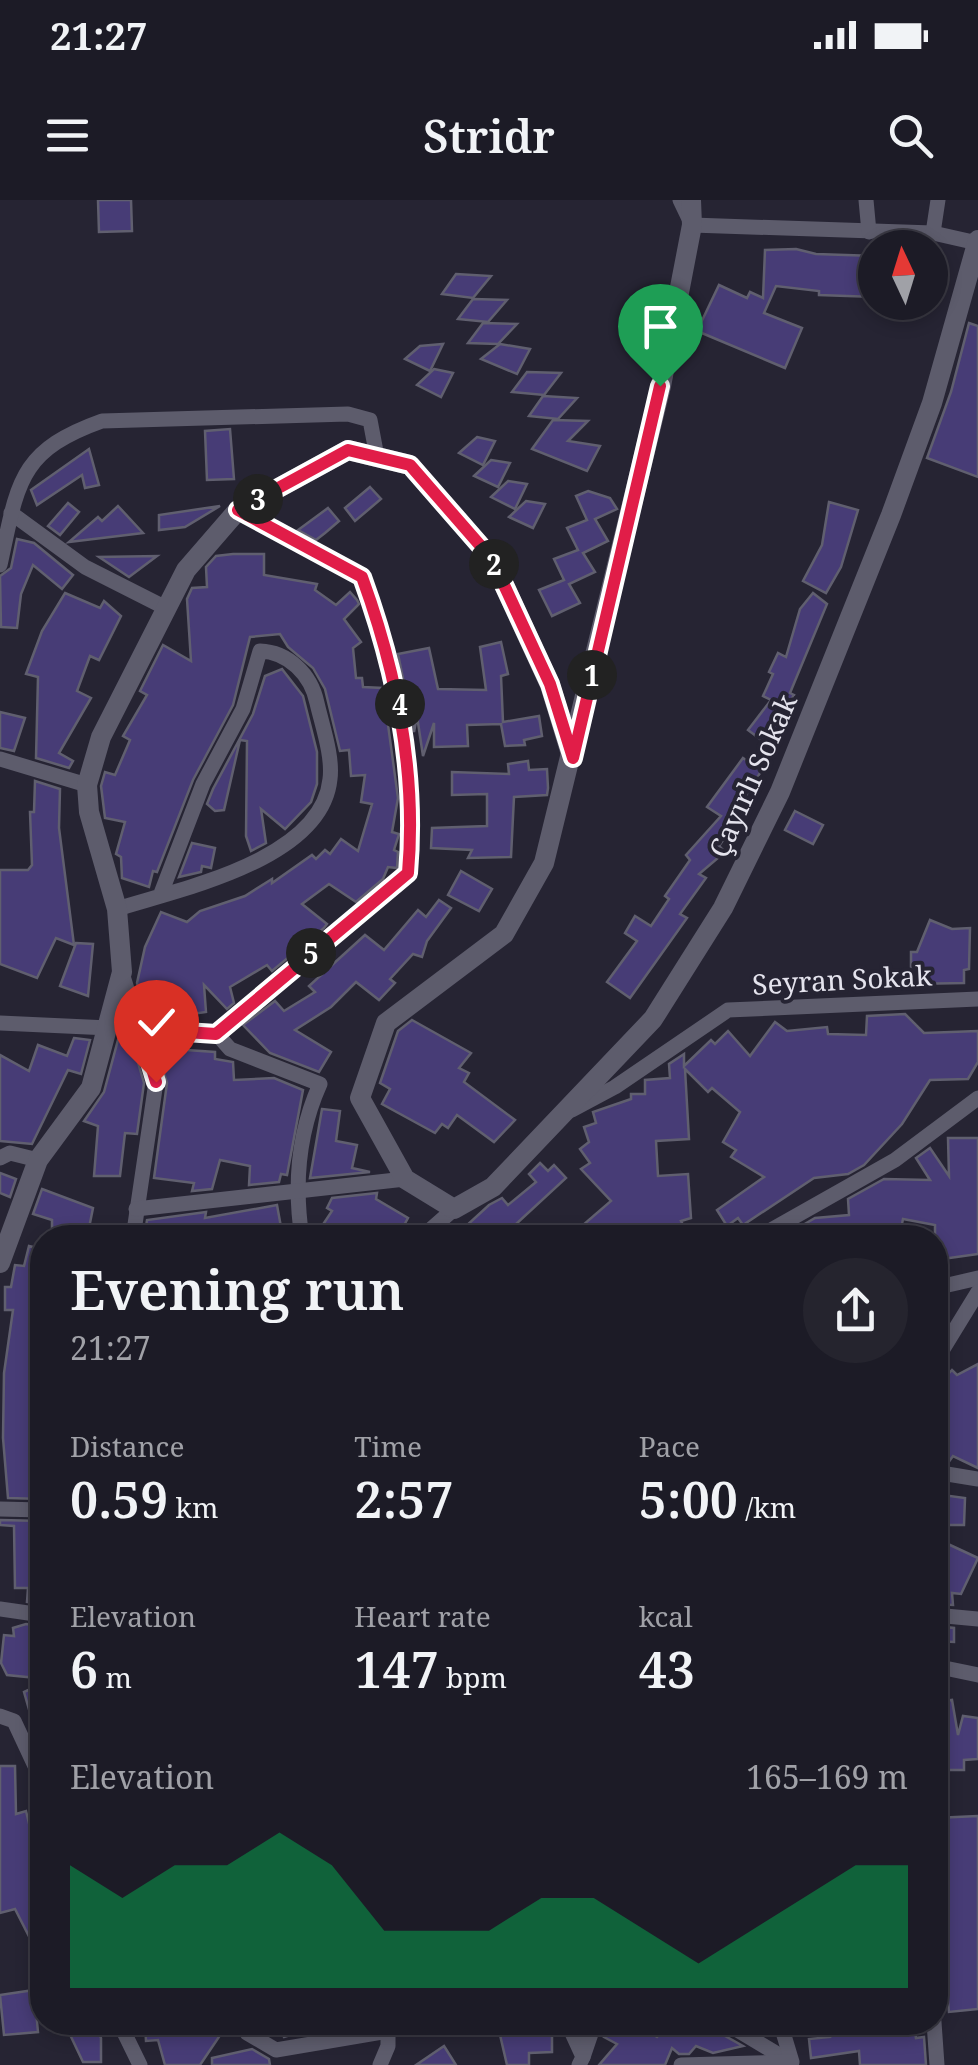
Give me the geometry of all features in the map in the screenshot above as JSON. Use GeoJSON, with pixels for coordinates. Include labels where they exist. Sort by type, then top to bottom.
{"type":"FeatureCollection","features":[{"type":"Feature","properties":{"kind":"street"},"geometry":{"type":"LineString","coordinates":[[680,200],[692,225]]}},
{"type":"Feature","properties":{"kind":"street"},"geometry":{"type":"LineString","coordinates":[[454,1208],[405,1179],[360,1098],[386,1023],[504,934],[544,863],[573,758],[660,386],[692,225],[691,200]]}},
{"type":"Feature","properties":{"kind":"street"},"geometry":{"type":"LineString","coordinates":[[866,200],[868,230]]}},
{"type":"Feature","properties":{"kind":"street"},"geometry":{"type":"LineString","coordinates":[[933,230],[938,200]]}},
{"type":"Feature","properties":{"kind":"street"},"geometry":{"type":"LineString","coordinates":[[692,225],[858,232]]}},
{"type":"Feature","properties":{"kind":"street"},"geometry":{"type":"LineString","coordinates":[[948,236],[978,241]]}},
{"type":"Feature","properties":{"kind":"street","name":"Çayırlı Sokak"},"geometry":{"type":"LineString","coordinates":[[435,1225],[454,1208],[494,1187],[653,1019],[723,908],[780,792],[932,403],[978,241]]}},
{"type":"Feature","properties":{"kind":"street"},"geometry":{"type":"LineString","coordinates":[[0,565],[11,513],[34,456],[64,434],[102,421],[348,414],[370,420],[378,457]]}},
{"type":"Feature","properties":{"kind":"street"},"geometry":{"type":"LineString","coordinates":[[134,1225],[156,1082],[122,972],[117,910],[89,812],[86,784],[102,737],[164,607],[186,570],[238,510],[348,450],[410,465],[492,559],[550,684],[573,758]]}},
{"type":"Feature","properties":{"kind":"street"},"geometry":{"type":"LineString","coordinates":[[216,1034],[408,873],[412,834],[399,691],[362,577],[238,510]]}},
{"type":"Feature","properties":{"kind":"street"},"geometry":{"type":"LineString","coordinates":[[11,513],[85,567],[164,607]]}},
{"type":"Feature","properties":{"kind":"street"},"geometry":{"type":"LineString","coordinates":[[117,910],[160,896],[258,860],[298,836],[320,809],[330,779],[316,696],[299,668],[279,652],[260,651],[243,709],[202,784],[160,896]]}},
{"type":"Feature","properties":{"kind":"street"},"geometry":{"type":"LineString","coordinates":[[0,759],[86,784]]}},
{"type":"Feature","properties":{"kind":"street"},"geometry":{"type":"LineString","coordinates":[[0,1264],[38,1160],[91,1088],[122,972]]}},
{"type":"Feature","properties":{"kind":"street","name":"Seyran Sokak"},"geometry":{"type":"LineString","coordinates":[[560,1116],[615,1086],[728,1010],[978,999]]}},
{"type":"Feature","properties":{"kind":"street"},"geometry":{"type":"LineString","coordinates":[[0,1023],[109,1028]]}},
{"type":"Feature","properties":{"kind":"street"},"geometry":{"type":"LineString","coordinates":[[140,1029],[216,1034],[230,1048],[320,1084],[308,1110],[295,1194],[300,1225]]}},
{"type":"Feature","properties":{"kind":"street"},"geometry":{"type":"LineString","coordinates":[[780,1225],[895,1160],[978,1098]]}},
{"type":"Feature","properties":{"kind":"street"},"geometry":{"type":"LineString","coordinates":[[0,1158],[10,1153],[38,1160]]}},
{"type":"Feature","properties":{"kind":"street"},"geometry":{"type":"LineString","coordinates":[[136,1209],[405,1179]]}},
{"type":"Feature","properties":{"kind":"street"},"geometry":{"type":"LineString","coordinates":[[948,1285],[978,1278]]}},
{"type":"Feature","properties":{"kind":"street"},"geometry":{"type":"LineString","coordinates":[[948,1341],[978,1293]]}},
{"type":"Feature","properties":{"kind":"street"},"geometry":{"type":"LineString","coordinates":[[948,1474],[978,1479]]}},
{"type":"Feature","properties":{"kind":"street"},"geometry":{"type":"LineString","coordinates":[[0,1509],[30,1510]]}},
{"type":"Feature","properties":{"kind":"street"},"geometry":{"type":"LineString","coordinates":[[0,1609],[30,1613]]}},
{"type":"Feature","properties":{"kind":"street"},"geometry":{"type":"LineString","coordinates":[[948,1616],[978,1619]]}},
{"type":"Feature","properties":{"kind":"street"},"geometry":{"type":"LineString","coordinates":[[948,1669],[978,1675]]}},
{"type":"Feature","properties":{"kind":"street"},"geometry":{"type":"LineString","coordinates":[[0,1716],[14,1721],[30,1755]]}},
{"type":"Feature","properties":{"kind":"street"},"geometry":{"type":"LineString","coordinates":[[126,2035],[140,2065]]}},
{"type":"Feature","properties":{"kind":"street"},"geometry":{"type":"LineString","coordinates":[[250,2035],[276,2050],[364,2035]]}},
{"type":"Feature","properties":{"kind":"street"},"geometry":{"type":"LineString","coordinates":[[380,2065],[388,2035]]}},
{"type":"Feature","properties":{"kind":"street"},"geometry":{"type":"LineString","coordinates":[[572,2035],[581,2061]]}},
{"type":"Feature","properties":{"kind":"street"},"geometry":{"type":"LineString","coordinates":[[581,2061],[591,2035]]}},
{"type":"Feature","properties":{"kind":"street"},"geometry":{"type":"LineString","coordinates":[[746,2035],[794,2064]]}},
{"type":"Feature","properties":{"kind":"street"},"geometry":{"type":"LineString","coordinates":[[784,2035],[794,2064]]}},
{"type":"Feature","properties":{"kind":"street"},"geometry":{"type":"LineString","coordinates":[[935,2035],[938,2065]]}},
{"type":"Feature","properties":{"kind":"street"},"geometry":{"type":"LineString","coordinates":[[681,2065],[794,2064]]}},
{"type":"Feature","properties":{"kind":"building"},"geometry":{"type":"Polygon","coordinates":[[[98,200],[131,200],[132,231],[99,232],[98,200]]]}},
{"type":"Feature","properties":{"kind":"building"},"geometry":{"type":"Polygon","coordinates":[[[765,250],[858,255],[858,296],[819,295],[819,291],[776,286],[764,313],[802,328],[785,368],[697,331],[719,285],[747,298],[750,292],[763,298],[765,250]]]}},
{"type":"Feature","properties":{"kind":"building"},"geometry":{"type":"Polygon","coordinates":[[[456,274],[491,276],[473,298],[442,294],[456,274]]]}},
{"type":"Feature","properties":{"kind":"building"},"geometry":{"type":"Polygon","coordinates":[[[473,299],[507,300],[488,322],[458,319],[473,299]]]}},
{"type":"Feature","properties":{"kind":"building"},"geometry":{"type":"Polygon","coordinates":[[[483,323],[517,324],[498,344],[468,343],[483,323]]]}},
{"type":"Feature","properties":{"kind":"building"},"geometry":{"type":"Polygon","coordinates":[[[969,323],[978,326],[978,477],[927,458],[951,392],[969,323]]]}},
{"type":"Feature","properties":{"kind":"building"},"geometry":{"type":"Polygon","coordinates":[[[443,344],[430,371],[405,359],[420,346],[443,344]]]}},
{"type":"Feature","properties":{"kind":"building"},"geometry":{"type":"Polygon","coordinates":[[[500,344],[530,349],[517,374],[481,359],[500,344]]]}},
{"type":"Feature","properties":{"kind":"building"},"geometry":{"type":"Polygon","coordinates":[[[434,369],[453,373],[441,397],[417,385],[434,369]]]}},
{"type":"Feature","properties":{"kind":"building"},"geometry":{"type":"Polygon","coordinates":[[[527,372],[561,373],[544,395],[512,392],[527,372]]]}},
{"type":"Feature","properties":{"kind":"building"},"geometry":{"type":"Polygon","coordinates":[[[543,396],[577,398],[558,419],[529,416],[543,396]]]}},
{"type":"Feature","properties":{"kind":"building"},"geometry":{"type":"Polygon","coordinates":[[[553,420],[588,421],[568,441],[600,446],[587,471],[532,449],[553,420]]]}},
{"type":"Feature","properties":{"kind":"building"},"geometry":{"type":"Polygon","coordinates":[[[230,429],[234,479],[207,480],[205,431],[230,429]]]}},
{"type":"Feature","properties":{"kind":"building"},"geometry":{"type":"Polygon","coordinates":[[[477,437],[495,441],[483,465],[459,453],[477,437]]]}},
{"type":"Feature","properties":{"kind":"building"},"geometry":{"type":"Polygon","coordinates":[[[89,449],[99,485],[85,488],[82,475],[37,505],[31,490],[89,449]]]}},
{"type":"Feature","properties":{"kind":"building"},"geometry":{"type":"Polygon","coordinates":[[[491,460],[510,463],[498,487],[474,476],[491,460]]]}},
{"type":"Feature","properties":{"kind":"building"},"geometry":{"type":"Polygon","coordinates":[[[508,481],[527,484],[515,509],[491,497],[508,481]]]}},
{"type":"Feature","properties":{"kind":"building"},"geometry":{"type":"Polygon","coordinates":[[[370,487],[381,499],[355,521],[345,508],[370,487]]]}},
{"type":"Feature","properties":{"kind":"building"},"geometry":{"type":"Polygon","coordinates":[[[588,491],[610,498],[617,509],[595,519],[608,541],[583,553],[595,572],[569,584],[580,603],[552,616],[539,590],[564,580],[554,559],[578,550],[567,528],[587,520],[576,496],[588,491]]]}},
{"type":"Feature","properties":{"kind":"building"},"geometry":{"type":"Polygon","coordinates":[[[526,501],[545,504],[533,528],[509,517],[526,501]]]}},
{"type":"Feature","properties":{"kind":"building"},"geometry":{"type":"Polygon","coordinates":[[[829,502],[858,510],[841,567],[826,593],[803,581],[822,545],[829,502]]]}},
{"type":"Feature","properties":{"kind":"building"},"geometry":{"type":"Polygon","coordinates":[[[68,503],[79,512],[60,535],[48,526],[68,503]]]}},
{"type":"Feature","properties":{"kind":"building"},"geometry":{"type":"Polygon","coordinates":[[[118,506],[143,533],[69,542],[98,517],[102,521],[118,506]]]}},
{"type":"Feature","properties":{"kind":"building"},"geometry":{"type":"Polygon","coordinates":[[[220,506],[185,527],[159,530],[159,515],[220,506]]]}},
{"type":"Feature","properties":{"kind":"building"},"geometry":{"type":"Polygon","coordinates":[[[328,508],[339,521],[316,540],[298,530],[328,508]]]}},
{"type":"Feature","properties":{"kind":"building"},"geometry":{"type":"Polygon","coordinates":[[[17,539],[34,543],[73,575],[62,589],[33,565],[21,594],[17,628],[1,627],[0,576],[11,568],[17,539]]]}},
{"type":"Feature","properties":{"kind":"building"},"geometry":{"type":"Polygon","coordinates":[[[264,554],[264,575],[317,584],[315,590],[336,605],[350,592],[357,600],[359,604],[344,619],[361,642],[353,648],[356,678],[362,678],[363,687],[383,688],[398,798],[392,832],[399,834],[394,850],[398,852],[397,868],[388,867],[383,879],[356,902],[329,884],[302,904],[327,924],[324,928],[272,971],[267,965],[230,987],[234,1003],[227,1009],[204,985],[206,1012],[179,1016],[144,1006],[137,983],[145,947],[161,912],[187,922],[200,911],[245,896],[272,879],[272,883],[312,855],[316,859],[325,850],[330,854],[341,839],[358,851],[372,804],[361,802],[365,775],[351,776],[349,750],[340,751],[325,689],[313,668],[288,647],[280,634],[250,637],[233,705],[193,780],[157,872],[153,871],[149,887],[122,878],[121,857],[116,854],[125,822],[105,818],[101,786],[105,772],[115,775],[130,740],[123,736],[147,695],[140,691],[163,645],[191,661],[187,599],[192,588],[207,587],[206,567],[216,556],[264,554]]]}},
{"type":"Feature","properties":{"kind":"building"},"geometry":{"type":"Polygon","coordinates":[[[157,556],[129,577],[99,557],[157,556]]]}},
{"type":"Feature","properties":{"kind":"building"},"geometry":{"type":"Polygon","coordinates":[[[65,593],[100,608],[104,601],[121,616],[99,660],[90,656],[77,691],[91,698],[59,753],[73,761],[69,768],[36,758],[38,677],[26,674],[42,631],[65,593]]]}},
{"type":"Feature","properties":{"kind":"building"},"geometry":{"type":"Polygon","coordinates":[[[813,593],[827,604],[790,693],[794,695],[776,724],[781,728],[768,745],[748,730],[771,700],[763,696],[773,674],[769,672],[778,653],[786,657],[800,609],[813,593]]]}},
{"type":"Feature","properties":{"kind":"building"},"geometry":{"type":"Polygon","coordinates":[[[501,642],[508,674],[501,676],[503,722],[539,716],[542,736],[524,740],[525,745],[505,746],[501,724],[467,725],[468,746],[434,747],[434,723],[423,756],[417,716],[414,732],[398,654],[429,648],[438,689],[486,690],[480,647],[501,642]]]}},
{"type":"Feature","properties":{"kind":"building"},"geometry":{"type":"Polygon","coordinates":[[[282,669],[303,696],[317,752],[317,784],[311,802],[285,829],[261,809],[266,843],[251,851],[246,836],[247,741],[240,740],[224,810],[215,811],[207,804],[253,714],[265,676],[282,669]]]}},
{"type":"Feature","properties":{"kind":"building"},"geometry":{"type":"Polygon","coordinates":[[[0,712],[25,718],[14,751],[0,748],[0,712]]]}},
{"type":"Feature","properties":{"kind":"building"},"geometry":{"type":"Polygon","coordinates":[[[743,758],[762,770],[743,800],[749,803],[719,846],[725,852],[699,874],[706,878],[680,914],[687,918],[630,998],[607,982],[637,941],[625,933],[635,916],[651,926],[669,899],[665,896],[690,860],[686,855],[721,816],[707,807],[743,758]]]}},
{"type":"Feature","properties":{"kind":"building"},"geometry":{"type":"Polygon","coordinates":[[[528,761],[529,770],[547,769],[547,795],[514,797],[511,857],[468,858],[472,850],[431,848],[432,828],[487,826],[487,794],[452,795],[452,772],[509,774],[508,764],[528,761]]]}},
{"type":"Feature","properties":{"kind":"building"},"geometry":{"type":"Polygon","coordinates":[[[35,781],[60,789],[59,828],[74,945],[56,938],[37,978],[0,964],[0,870],[28,870],[32,865],[30,812],[34,812],[35,781]]]}},
{"type":"Feature","properties":{"kind":"building"},"geometry":{"type":"Polygon","coordinates":[[[795,811],[823,825],[813,844],[785,830],[795,811]]]}},
{"type":"Feature","properties":{"kind":"building"},"geometry":{"type":"Polygon","coordinates":[[[192,843],[215,848],[211,868],[202,866],[201,872],[179,877],[192,843]]]}},
{"type":"Feature","properties":{"kind":"building"},"geometry":{"type":"Polygon","coordinates":[[[461,871],[492,889],[479,911],[448,895],[461,871]]]}},
{"type":"Feature","properties":{"kind":"building"},"geometry":{"type":"Polygon","coordinates":[[[439,900],[451,908],[427,941],[422,957],[413,954],[390,979],[395,983],[379,1000],[356,982],[331,1007],[295,1030],[331,1052],[319,1072],[270,1053],[243,1025],[275,1001],[284,1011],[315,992],[309,986],[365,935],[384,950],[418,910],[426,917],[439,900]]]}},
{"type":"Feature","properties":{"kind":"building"},"geometry":{"type":"Polygon","coordinates":[[[930,920],[952,929],[970,928],[969,969],[964,970],[964,983],[911,984],[911,952],[917,952],[930,920]]]}},
{"type":"Feature","properties":{"kind":"building"},"geometry":{"type":"Polygon","coordinates":[[[76,943],[93,944],[88,996],[60,986],[76,943]]]}},
{"type":"Feature","properties":{"kind":"building"},"geometry":{"type":"Polygon","coordinates":[[[905,1014],[924,1033],[978,1031],[978,1062],[968,1079],[930,1080],[902,1124],[864,1165],[848,1174],[814,1178],[743,1225],[738,1218],[726,1225],[717,1210],[764,1177],[731,1157],[736,1150],[723,1142],[740,1112],[712,1088],[708,1092],[685,1069],[689,1139],[656,1141],[658,1176],[688,1174],[691,1218],[681,1221],[683,1225],[583,1225],[611,1201],[581,1169],[590,1163],[580,1149],[589,1142],[584,1127],[596,1123],[593,1112],[631,1099],[631,1094],[645,1094],[645,1080],[670,1078],[669,1064],[684,1054],[684,1066],[711,1040],[715,1044],[728,1031],[750,1056],[775,1022],[787,1031],[827,1027],[828,1034],[866,1035],[867,1016],[905,1014]]]}},
{"type":"Feature","properties":{"kind":"building"},"geometry":{"type":"Polygon","coordinates":[[[412,1020],[471,1053],[459,1068],[469,1073],[464,1082],[515,1120],[494,1142],[457,1115],[448,1128],[442,1124],[435,1133],[382,1104],[390,1089],[380,1083],[398,1031],[412,1020]]]}},
{"type":"Feature","properties":{"kind":"building"},"geometry":{"type":"Polygon","coordinates":[[[74,1038],[90,1040],[81,1074],[68,1070],[32,1144],[0,1141],[0,1055],[29,1071],[38,1045],[67,1056],[74,1038]]]}},
{"type":"Feature","properties":{"kind":"building"},"geometry":{"type":"Polygon","coordinates":[[[118,1040],[132,1042],[144,1083],[137,1134],[125,1133],[120,1176],[94,1176],[98,1126],[84,1121],[104,1092],[118,1040]]]}},
{"type":"Feature","properties":{"kind":"building"},"geometry":{"type":"Polygon","coordinates":[[[157,1048],[215,1052],[215,1059],[233,1062],[234,1080],[274,1078],[303,1090],[287,1175],[281,1174],[279,1182],[249,1185],[250,1166],[220,1160],[212,1189],[192,1191],[194,1183],[154,1178],[167,1083],[157,1048]]]}},
{"type":"Feature","properties":{"kind":"building"},"geometry":{"type":"Polygon","coordinates":[[[322,1109],[340,1111],[336,1141],[357,1145],[352,1168],[370,1172],[310,1178],[322,1109]]]}},
{"type":"Feature","properties":{"kind":"building"},"geometry":{"type":"Polygon","coordinates":[[[948,1138],[978,1138],[978,1254],[948,1258],[948,1225],[903,1219],[902,1225],[803,1225],[815,1218],[849,1215],[848,1199],[884,1179],[930,1180],[916,1158],[930,1148],[949,1176],[948,1138]]]}},
{"type":"Feature","properties":{"kind":"building"},"geometry":{"type":"Polygon","coordinates":[[[540,1163],[548,1171],[554,1165],[566,1178],[517,1225],[467,1225],[489,1205],[502,1198],[508,1205],[536,1182],[529,1174],[540,1163]]]}},
{"type":"Feature","properties":{"kind":"building"},"geometry":{"type":"Polygon","coordinates":[[[0,1173],[16,1179],[10,1197],[0,1193],[0,1173]]]}},
{"type":"Feature","properties":{"kind":"building"},"geometry":{"type":"Polygon","coordinates":[[[42,1189],[93,1208],[90,1225],[52,1225],[52,1220],[33,1214],[42,1189]]]}},
{"type":"Feature","properties":{"kind":"building"},"geometry":{"type":"Polygon","coordinates":[[[377,1193],[376,1199],[408,1218],[404,1225],[323,1225],[332,1211],[327,1208],[332,1198],[377,1193]]]}},
{"type":"Feature","properties":{"kind":"building"},"geometry":{"type":"Polygon","coordinates":[[[277,1205],[281,1225],[146,1225],[147,1220],[206,1212],[205,1218],[277,1205]]]}},
{"type":"Feature","properties":{"kind":"building"},"geometry":{"type":"Polygon","coordinates":[[[30,1246],[30,1499],[8,1498],[3,1438],[4,1373],[13,1310],[5,1310],[5,1287],[11,1287],[15,1265],[24,1266],[30,1246]]]}},
{"type":"Feature","properties":{"kind":"building"},"geometry":{"type":"Polygon","coordinates":[[[978,1364],[978,1468],[953,1456],[948,1463],[948,1374],[952,1370],[957,1375],[978,1364]]]}},
{"type":"Feature","properties":{"kind":"building"},"geometry":{"type":"Polygon","coordinates":[[[948,1496],[965,1498],[964,1525],[948,1525],[948,1496]]]}},
{"type":"Feature","properties":{"kind":"building"},"geometry":{"type":"Polygon","coordinates":[[[0,1520],[30,1521],[30,1602],[28,1588],[15,1588],[14,1526],[0,1525],[0,1520]]]}},
{"type":"Feature","properties":{"kind":"building"},"geometry":{"type":"Polygon","coordinates":[[[948,1544],[978,1558],[961,1594],[952,1593],[953,1605],[948,1605],[948,1544]]]}},
{"type":"Feature","properties":{"kind":"building"},"geometry":{"type":"Polygon","coordinates":[[[30,1624],[30,1677],[7,1675],[1,1663],[4,1635],[14,1636],[13,1628],[30,1624]]]}},
{"type":"Feature","properties":{"kind":"building"},"geometry":{"type":"Polygon","coordinates":[[[948,1627],[954,1628],[954,1642],[948,1642],[948,1627]]]}},
{"type":"Feature","properties":{"kind":"building"},"geometry":{"type":"Polygon","coordinates":[[[30,1689],[30,1713],[24,1692],[30,1689]]]}},
{"type":"Feature","properties":{"kind":"building"},"geometry":{"type":"Polygon","coordinates":[[[948,1700],[952,1700],[958,1735],[963,1716],[978,1718],[978,1759],[964,1760],[964,1770],[948,1770],[948,1700]]]}},
{"type":"Feature","properties":{"kind":"building"},"geometry":{"type":"Polygon","coordinates":[[[0,1766],[15,1766],[16,1814],[26,1811],[30,1828],[30,1938],[15,1909],[0,1913],[0,1766]]]}},
{"type":"Feature","properties":{"kind":"building"},"geometry":{"type":"Polygon","coordinates":[[[978,1816],[978,2009],[949,2012],[948,2001],[948,1817],[978,1816]]]}},
{"type":"Feature","properties":{"kind":"building"},"geometry":{"type":"Polygon","coordinates":[[[30,1991],[30,2033],[4,2035],[0,1995],[30,1991]]]}},
{"type":"Feature","properties":{"kind":"building"},"geometry":{"type":"Polygon","coordinates":[[[70,2035],[100,2035],[101,2062],[83,2062],[70,2035]]]}},
{"type":"Feature","properties":{"kind":"building"},"geometry":{"type":"Polygon","coordinates":[[[146,2035],[220,2035],[200,2065],[165,2065],[158,2040],[146,2041],[146,2035]]]}},
{"type":"Feature","properties":{"kind":"building"},"geometry":{"type":"Polygon","coordinates":[[[500,2035],[552,2035],[552,2052],[529,2053],[529,2065],[507,2065],[500,2035]]]}},
{"type":"Feature","properties":{"kind":"building"},"geometry":{"type":"Polygon","coordinates":[[[723,2035],[743,2046],[713,2053],[696,2046],[689,2054],[679,2054],[672,2048],[665,2065],[599,2065],[617,2044],[604,2037],[723,2035]]]}},
{"type":"Feature","properties":{"kind":"building"},"geometry":{"type":"Polygon","coordinates":[[[924,2037],[926,2065],[860,2065],[859,2051],[811,2058],[809,2039],[924,2037]]]}},
{"type":"Feature","properties":{"kind":"building"},"geometry":{"type":"Polygon","coordinates":[[[444,2046],[456,2065],[416,2065],[444,2046]]]}},
{"type":"Feature","properties":{"kind":"building"},"geometry":{"type":"Polygon","coordinates":[[[252,2049],[269,2059],[270,2065],[212,2065],[212,2058],[252,2049]]]}},
{"type":"Feature","properties":{"kind":"route"},"geometry":{"type":"LineString","coordinates":[[156,1082],[140,1029],[216,1034],[408,873],[412,834],[399,691],[362,577],[238,510],[348,450],[410,465],[492,559],[550,684],[573,758],[660,386]]}}]}
